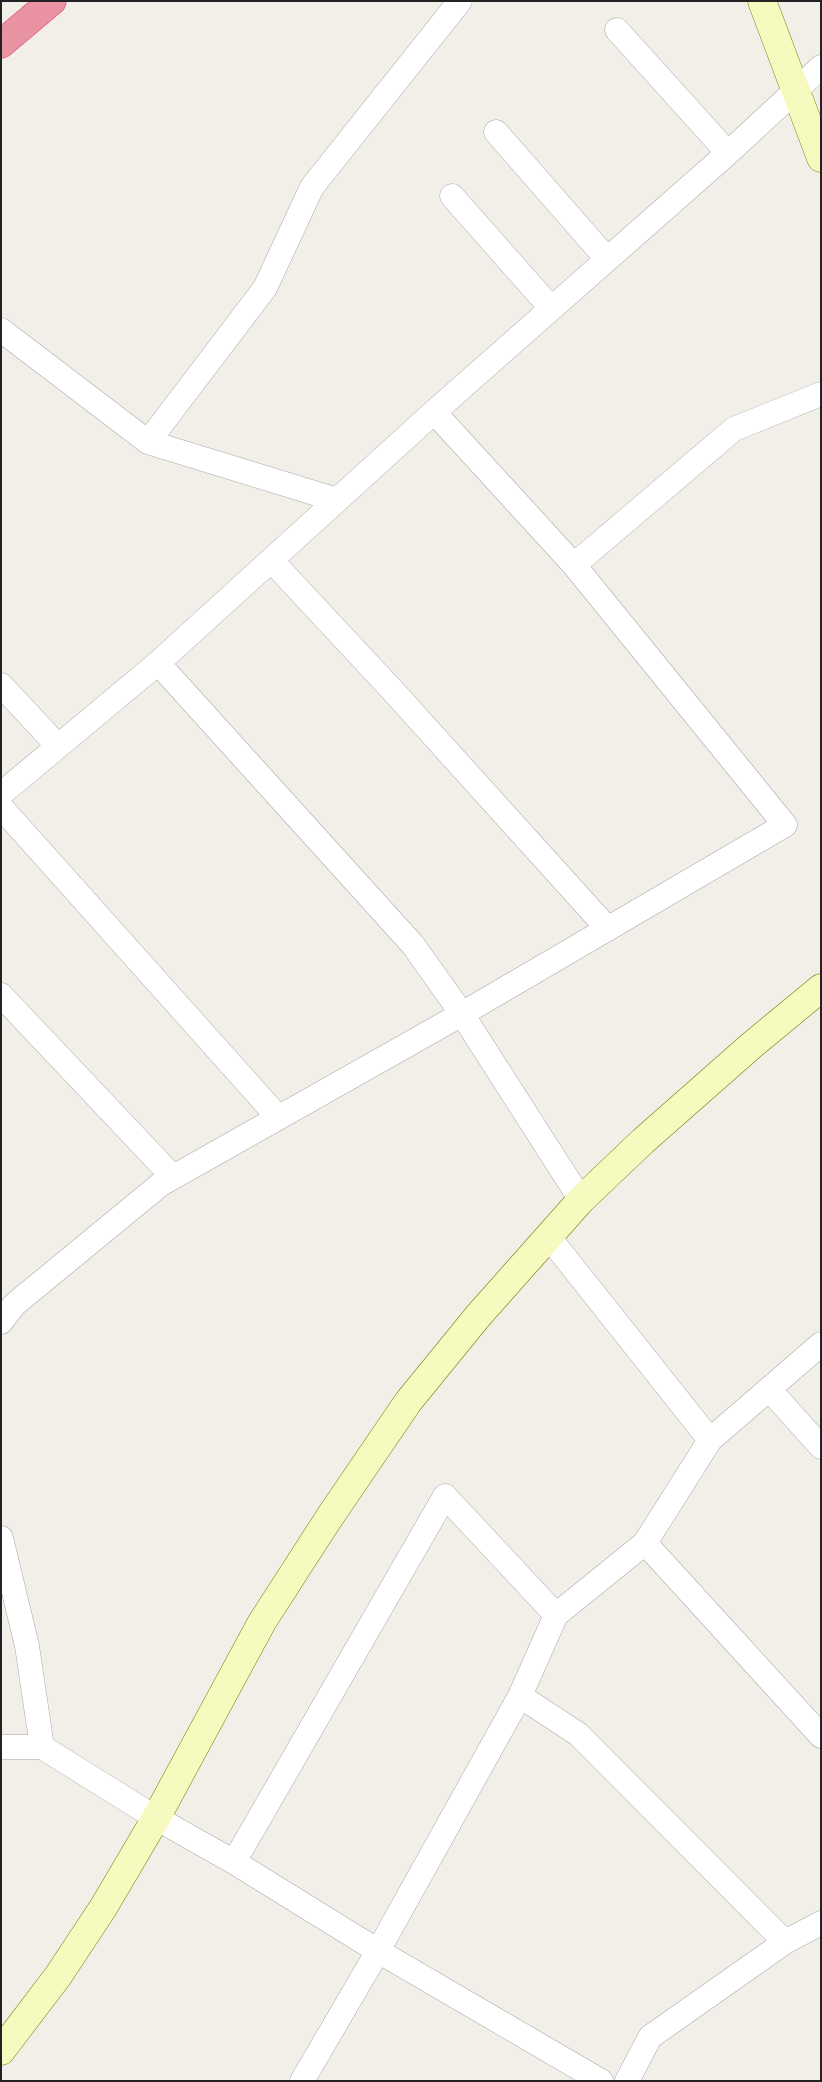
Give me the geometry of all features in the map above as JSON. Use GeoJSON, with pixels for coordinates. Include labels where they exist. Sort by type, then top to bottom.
{"type":"FeatureCollection","features":[{"type":"Feature","properties":{"kind":"highway"},"geometry":{"type":"LineString","coordinates":[[1,44],[52,1]]}},
{"type":"Feature","properties":{"kind":"street"},"geometry":{"type":"LineString","coordinates":[[148,442],[265,288],[312,187],[460,1]]}},
{"type":"Feature","properties":{"kind":"street"},"geometry":{"type":"LineString","coordinates":[[762,1],[821,158]]}},
{"type":"Feature","properties":{"kind":"street"},"geometry":{"type":"LineString","coordinates":[[618,30],[728,153]]}},
{"type":"Feature","properties":{"kind":"street"},"geometry":{"type":"LineString","coordinates":[[1,794],[158,663],[434,412],[728,153],[796,88],[821,67]]}},
{"type":"Feature","properties":{"kind":"street"},"geometry":{"type":"LineString","coordinates":[[496,132],[607,259]]}},
{"type":"Feature","properties":{"kind":"street"},"geometry":{"type":"LineString","coordinates":[[452,196],[552,308]]}},
{"type":"Feature","properties":{"kind":"street"},"geometry":{"type":"LineString","coordinates":[[1,330],[148,442],[337,500]]}},
{"type":"Feature","properties":{"kind":"street"},"geometry":{"type":"LineString","coordinates":[[574,565],[734,429],[821,394]]}},
{"type":"Feature","properties":{"kind":"street"},"geometry":{"type":"LineString","coordinates":[[6,1305],[161,1184],[278,1116],[462,1014],[785,825],[574,565],[434,412]]}},
{"type":"Feature","properties":{"kind":"street"},"geometry":{"type":"LineString","coordinates":[[271,560],[401,699],[608,929]]}},
{"type":"Feature","properties":{"kind":"street"},"geometry":{"type":"LineString","coordinates":[[158,663],[413,945],[462,1014],[581,1200]]}},
{"type":"Feature","properties":{"kind":"street"},"geometry":{"type":"LineString","coordinates":[[1,684],[58,746]]}},
{"type":"Feature","properties":{"kind":"street"},"geometry":{"type":"LineString","coordinates":[[1,807],[278,1116]]}},
{"type":"Feature","properties":{"kind":"street"},"geometry":{"type":"LineString","coordinates":[[1,2051],[58,1976],[103,1908],[156,1818],[262,1622],[329,1518],[408,1402],[548,1236],[581,1200],[643,1141],[752,1045],[821,988]]}},
{"type":"Feature","properties":{"kind":"street"},"geometry":{"type":"LineString","coordinates":[[1,995],[173,1177]]}},
{"type":"Feature","properties":{"kind":"street"},"geometry":{"type":"LineString","coordinates":[[548,1236],[710,1440]]}},
{"type":"Feature","properties":{"kind":"street"},"geometry":{"type":"LineString","coordinates":[[302,2081],[378,1951],[520,1696],[556,1615],[645,1543],[710,1440],[821,1344]]}},
{"type":"Feature","properties":{"kind":"street"},"geometry":{"type":"LineString","coordinates":[[769,1389],[821,1447]]}},
{"type":"Feature","properties":{"kind":"street"},"geometry":{"type":"LineString","coordinates":[[234,1862],[446,1496],[556,1615]]}},
{"type":"Feature","properties":{"kind":"street"},"geometry":{"type":"LineString","coordinates":[[1,1538],[27,1646],[42,1747]]}},
{"type":"Feature","properties":{"kind":"street"},"geometry":{"type":"LineString","coordinates":[[645,1543],[821,1736]]}},
{"type":"Feature","properties":{"kind":"street"},"geometry":{"type":"LineString","coordinates":[[520,1696],[578,1734],[785,1942]]}},
{"type":"Feature","properties":{"kind":"street"},"geometry":{"type":"LineString","coordinates":[[1,1747],[42,1747],[156,1818],[234,1862],[378,1951],[601,2081]]}},
{"type":"Feature","properties":{"kind":"street"},"geometry":{"type":"LineString","coordinates":[[627,2081],[650,2037],[785,1942],[821,1922]]}}]}
